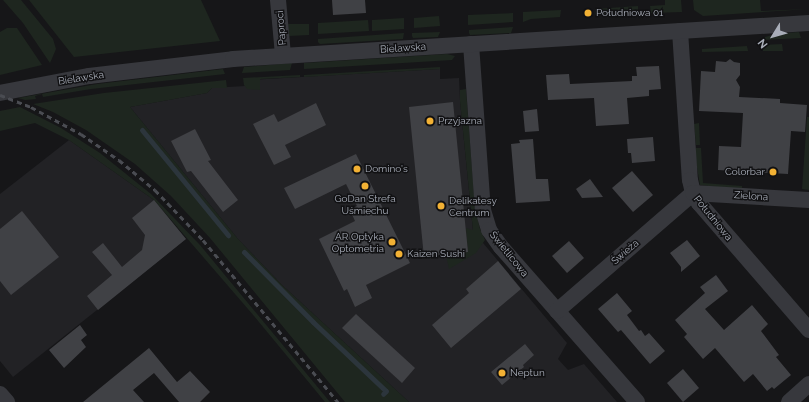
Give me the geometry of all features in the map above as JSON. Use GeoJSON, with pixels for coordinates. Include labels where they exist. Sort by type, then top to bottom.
{"type":"FeatureCollection","features":[{"type":"Feature","properties":{"kind":"street","name":"Paproci"},"geometry":{"type":"LineString","coordinates":[[278,0],[283,55]]}},
{"type":"Feature","properties":{"kind":"street","name":"Bielawska"},"geometry":{"type":"LineString","coordinates":[[0,93],[89,76],[164,66],[283,55],[809,23]]}},
{"type":"Feature","properties":{"kind":"street","name":"Południowa"},"geometry":{"type":"LineString","coordinates":[[680,31],[690,180],[693,192],[699,203],[809,330]]}},
{"type":"Feature","properties":{"kind":"street","name":"Świetlicowa"},"geometry":{"type":"LineString","coordinates":[[470,44],[485,220],[498,243],[637,402]]}},
{"type":"Feature","properties":{"kind":"street","name":"Zielona"},"geometry":{"type":"LineString","coordinates":[[693,192],[809,200]]}},
{"type":"Feature","properties":{"kind":"street","name":"Świeża"},"geometry":{"type":"LineString","coordinates":[[557,311],[693,192]]}},
{"type":"Feature","properties":{"kind":"street"},"geometry":{"type":"LineString","coordinates":[[789,402],[809,384]]}},
{"type":"Feature","properties":{"kind":"street"},"geometry":{"type":"LineString","coordinates":[[0,394],[7,402]]}},
{"type":"Feature","properties":{"kind":"shaded area"},"geometry":{"type":"Polygon","coordinates":[[[3,0],[21,0],[53,39],[56,49],[50,63],[23,23],[3,0]]]}},
{"type":"Feature","properties":{"kind":"shaded area"},"geometry":{"type":"Polygon","coordinates":[[[29,0],[201,0],[220,41],[74,57],[29,0]]]}},
{"type":"Feature","properties":{"kind":"shaded area"},"geometry":{"type":"Polygon","coordinates":[[[665,0],[681,0],[682,12],[651,13],[650,6],[665,5],[665,0]]]}},
{"type":"Feature","properties":{"kind":"shaded area"},"geometry":{"type":"Polygon","coordinates":[[[693,0],[760,0],[761,11],[809,9],[703,16],[694,10],[693,0]]]}},
{"type":"Feature","properties":{"kind":"shaded area"},"geometry":{"type":"Polygon","coordinates":[[[638,6],[638,12],[595,15],[595,9],[638,6]]]}},
{"type":"Feature","properties":{"kind":"shaded area"},"geometry":{"type":"Polygon","coordinates":[[[561,10],[560,17],[531,19],[523,22],[523,12],[561,10]]]}},
{"type":"Feature","properties":{"kind":"shaded area"},"geometry":{"type":"Polygon","coordinates":[[[513,13],[513,22],[468,25],[468,15],[513,13]]]}},
{"type":"Feature","properties":{"kind":"shaded area"},"geometry":{"type":"Polygon","coordinates":[[[439,16],[440,26],[414,28],[414,18],[439,16]]]}},
{"type":"Feature","properties":{"kind":"shaded area"},"geometry":{"type":"Polygon","coordinates":[[[404,18],[404,29],[372,31],[372,20],[404,18]]]}},
{"type":"Feature","properties":{"kind":"shaded area"},"geometry":{"type":"Polygon","coordinates":[[[368,20],[369,31],[318,34],[318,23],[368,20]]]}},
{"type":"Feature","properties":{"kind":"shaded area"},"geometry":{"type":"Polygon","coordinates":[[[288,24],[309,24],[309,35],[289,36],[288,24]]]}},
{"type":"Feature","properties":{"kind":"shaded area"},"geometry":{"type":"Polygon","coordinates":[[[513,27],[511,33],[470,35],[469,33],[469,30],[513,27]]]}},
{"type":"Feature","properties":{"kind":"shaded area"},"geometry":{"type":"Polygon","coordinates":[[[7,28],[17,28],[42,65],[0,75],[0,32],[7,28]]]}},
{"type":"Feature","properties":{"kind":"shaded area"},"geometry":{"type":"Polygon","coordinates":[[[440,32],[438,37],[413,38],[412,36],[412,33],[440,32]]]}},
{"type":"Feature","properties":{"kind":"shaded area"},"geometry":{"type":"Polygon","coordinates":[[[799,32],[801,38],[762,40],[762,38],[775,34],[799,32]]]}},
{"type":"Feature","properties":{"kind":"shaded area"},"geometry":{"type":"Polygon","coordinates":[[[404,33],[403,39],[320,44],[318,42],[318,39],[404,33]]]}},
{"type":"Feature","properties":{"kind":"shaded area"},"geometry":{"type":"Polygon","coordinates":[[[782,44],[783,51],[763,51],[762,45],[782,44]]]}},
{"type":"Feature","properties":{"kind":"shaded area"},"geometry":{"type":"Polygon","coordinates":[[[747,46],[748,51],[702,52],[702,49],[747,46]]]}},
{"type":"Feature","properties":{"kind":"shaded area"},"geometry":{"type":"Polygon","coordinates":[[[447,54],[455,56],[452,60],[304,69],[304,63],[447,54]]]}},
{"type":"Feature","properties":{"kind":"shaded area"},"geometry":{"type":"Polygon","coordinates":[[[292,63],[290,70],[242,73],[244,67],[292,63]]]}},
{"type":"Feature","properties":{"kind":"shaded area"},"geometry":{"type":"Polygon","coordinates":[[[440,67],[440,69],[304,77],[304,75],[440,67]]]}},
{"type":"Feature","properties":{"kind":"shaded area"},"geometry":{"type":"Polygon","coordinates":[[[223,69],[225,74],[91,89],[43,97],[42,94],[35,96],[36,99],[25,100],[18,98],[97,84],[223,69]]]}},
{"type":"Feature","properties":{"kind":"shaded area"},"geometry":{"type":"Polygon","coordinates":[[[440,69],[440,79],[459,78],[473,231],[567,343],[558,359],[568,370],[584,364],[617,402],[409,402],[282,285],[238,239],[130,107],[207,93],[212,88],[245,86],[251,80],[440,69]]]}},
{"type":"Feature","properties":{"kind":"shaded area"},"geometry":{"type":"Polygon","coordinates":[[[300,75],[300,77],[260,79],[260,90],[247,89],[244,85],[243,78],[300,75]]]}},
{"type":"Feature","properties":{"kind":"shaded area"},"geometry":{"type":"Polygon","coordinates":[[[226,80],[227,88],[212,88],[207,93],[130,107],[238,239],[282,285],[409,402],[345,402],[210,238],[171,196],[135,164],[86,130],[53,112],[33,104],[104,93],[226,80]]]}},
{"type":"Feature","properties":{"kind":"shaded area"},"geometry":{"type":"Polygon","coordinates":[[[466,89],[475,208],[480,229],[485,240],[476,253],[449,269],[446,255],[468,252],[466,228],[473,230],[460,101],[460,90],[466,89]]]}},
{"type":"Feature","properties":{"kind":"shaded area"},"geometry":{"type":"Polygon","coordinates":[[[20,107],[61,128],[100,153],[151,194],[200,245],[330,402],[325,402],[254,316],[154,200],[69,140],[35,123],[0,131],[0,111],[20,107]]]}},
{"type":"Feature","properties":{"kind":"shaded area"},"geometry":{"type":"Polygon","coordinates":[[[807,117],[809,117],[809,190],[802,189],[807,117]]]}},
{"type":"Feature","properties":{"kind":"shaded area"},"geometry":{"type":"Polygon","coordinates":[[[699,123],[700,145],[696,145],[694,124],[699,123]]]}},
{"type":"Feature","properties":{"kind":"shaded area"},"geometry":{"type":"Polygon","coordinates":[[[69,140],[154,200],[186,239],[13,377],[0,361],[0,194],[69,140]]]}},
{"type":"Feature","properties":{"kind":"shaded area"},"geometry":{"type":"Polygon","coordinates":[[[696,148],[701,148],[703,183],[742,186],[742,190],[700,185],[694,150],[696,148]]]}},
{"type":"Feature","properties":{"kind":"building"},"geometry":{"type":"Polygon","coordinates":[[[332,0],[365,0],[366,13],[333,15],[332,0]]]}},
{"type":"Feature","properties":{"kind":"building"},"geometry":{"type":"Polygon","coordinates":[[[730,59],[734,62],[740,63],[740,75],[736,80],[740,87],[739,97],[780,99],[780,103],[807,105],[805,132],[791,131],[788,174],[718,170],[719,146],[741,147],[743,113],[699,111],[701,71],[715,72],[716,61],[726,62],[730,59]]]}},
{"type":"Feature","properties":{"kind":"building"},"geometry":{"type":"Polygon","coordinates":[[[659,66],[661,89],[649,90],[649,96],[627,98],[629,124],[596,126],[594,98],[548,100],[546,75],[569,74],[570,84],[632,81],[632,76],[637,76],[636,67],[659,66]]]}},
{"type":"Feature","properties":{"kind":"building"},"geometry":{"type":"Polygon","coordinates":[[[453,102],[468,252],[424,257],[409,107],[453,102]]]}},
{"type":"Feature","properties":{"kind":"building"},"geometry":{"type":"Polygon","coordinates":[[[316,103],[326,125],[285,145],[291,157],[274,165],[253,124],[274,114],[278,122],[316,103]]]}},
{"type":"Feature","properties":{"kind":"building"},"geometry":{"type":"Polygon","coordinates":[[[537,109],[539,131],[525,132],[523,111],[537,109]]]}},
{"type":"Feature","properties":{"kind":"building"},"geometry":{"type":"Polygon","coordinates":[[[195,129],[211,160],[208,161],[238,200],[223,212],[191,171],[187,172],[171,141],[195,129]]]}},
{"type":"Feature","properties":{"kind":"building"},"geometry":{"type":"Polygon","coordinates":[[[653,137],[655,161],[632,163],[631,153],[628,153],[627,139],[653,137]]]}},
{"type":"Feature","properties":{"kind":"building"},"geometry":{"type":"Polygon","coordinates":[[[533,139],[536,179],[548,179],[550,201],[516,203],[511,144],[520,143],[519,140],[533,139]]]}},
{"type":"Feature","properties":{"kind":"building"},"geometry":{"type":"Polygon","coordinates":[[[356,154],[410,263],[366,285],[372,298],[355,307],[347,289],[344,291],[319,239],[355,221],[350,210],[357,206],[346,184],[295,209],[284,188],[356,154]]]}},
{"type":"Feature","properties":{"kind":"building"},"geometry":{"type":"Polygon","coordinates":[[[632,171],[653,195],[633,212],[612,188],[632,171]]]}},
{"type":"Feature","properties":{"kind":"building"},"geometry":{"type":"Polygon","coordinates":[[[590,179],[603,197],[582,198],[576,189],[590,179]]]}},
{"type":"Feature","properties":{"kind":"building"},"geometry":{"type":"Polygon","coordinates":[[[154,200],[186,239],[98,310],[87,296],[112,275],[92,252],[103,243],[122,267],[142,250],[145,235],[132,218],[154,200]]]}},
{"type":"Feature","properties":{"kind":"building"},"geometry":{"type":"Polygon","coordinates":[[[22,211],[59,257],[11,295],[0,281],[0,229],[22,211]]]}},
{"type":"Feature","properties":{"kind":"building"},"geometry":{"type":"Polygon","coordinates":[[[687,240],[700,256],[681,272],[681,267],[670,253],[687,240]]]}},
{"type":"Feature","properties":{"kind":"building"},"geometry":{"type":"Polygon","coordinates":[[[569,241],[584,258],[567,273],[552,256],[569,241]]]}},
{"type":"Feature","properties":{"kind":"building"},"geometry":{"type":"Polygon","coordinates":[[[498,261],[521,289],[451,348],[432,325],[469,293],[466,289],[498,261]]]}},
{"type":"Feature","properties":{"kind":"building"},"geometry":{"type":"Polygon","coordinates":[[[716,275],[728,291],[705,309],[724,330],[752,305],[768,324],[761,331],[779,355],[776,357],[791,375],[774,389],[772,387],[767,391],[753,374],[744,382],[715,348],[703,359],[684,337],[687,334],[675,320],[705,293],[700,287],[716,275]]]}},
{"type":"Feature","properties":{"kind":"building"},"geometry":{"type":"Polygon","coordinates":[[[617,293],[632,311],[627,315],[639,331],[641,330],[645,336],[649,333],[665,351],[650,364],[621,330],[618,332],[598,309],[617,293]]]}},
{"type":"Feature","properties":{"kind":"building"},"geometry":{"type":"Polygon","coordinates":[[[356,314],[415,368],[402,383],[342,328],[356,314]]]}},
{"type":"Feature","properties":{"kind":"building"},"geometry":{"type":"Polygon","coordinates":[[[80,325],[87,335],[81,340],[86,347],[64,368],[49,350],[80,325]]]}},
{"type":"Feature","properties":{"kind":"building"},"geometry":{"type":"Polygon","coordinates":[[[525,344],[534,355],[523,365],[524,367],[502,385],[491,372],[525,344]]]}},
{"type":"Feature","properties":{"kind":"building"},"geometry":{"type":"Polygon","coordinates":[[[149,348],[177,382],[190,371],[210,392],[200,402],[179,402],[154,373],[133,390],[144,402],[83,402],[149,348]]]}},
{"type":"Feature","properties":{"kind":"building"},"geometry":{"type":"Polygon","coordinates":[[[683,369],[699,388],[683,402],[667,383],[683,369]]]}},
{"type":"Feature","properties":{"kind":"waterway"},"geometry":{"type":"LineString","coordinates":[[142,130],[228,235]]}},
{"type":"Feature","properties":{"kind":"waterway"},"geometry":{"type":"LineString","coordinates":[[244,252],[313,322],[386,391],[383,394]]}},
{"type":"Feature","properties":{"kind":"railway"},"geometry":{"type":"LineString","coordinates":[[0,95],[31,107],[81,134],[119,160],[155,190],[203,240],[338,402]]}},
{"type":"Feature","properties":{"kind":"place","name":"Południowa 01"},"geometry":{"type":"Point","coordinates":[588,13]}},
{"type":"Feature","properties":{"kind":"place","name":"Przyjazna"},"geometry":{"type":"Point","coordinates":[430,121]}},
{"type":"Feature","properties":{"kind":"place","name":"Domino's"},"geometry":{"type":"Point","coordinates":[357,169]}},
{"type":"Feature","properties":{"kind":"place","name":"Colorbar"},"geometry":{"type":"Point","coordinates":[773,172]}},
{"type":"Feature","properties":{"kind":"place","name":"GoDan Strefa Uśmiechu"},"geometry":{"type":"Point","coordinates":[365,186]}},
{"type":"Feature","properties":{"kind":"place","name":"Delikatesy Centrum"},"geometry":{"type":"Point","coordinates":[441,206]}},
{"type":"Feature","properties":{"kind":"place","name":"AR Optyka Optometria"},"geometry":{"type":"Point","coordinates":[392,242]}},
{"type":"Feature","properties":{"kind":"place","name":"Kaizen Sushi"},"geometry":{"type":"Point","coordinates":[399,254]}},
{"type":"Feature","properties":{"kind":"place","name":"Neptun"},"geometry":{"type":"Point","coordinates":[502,373]}}]}
